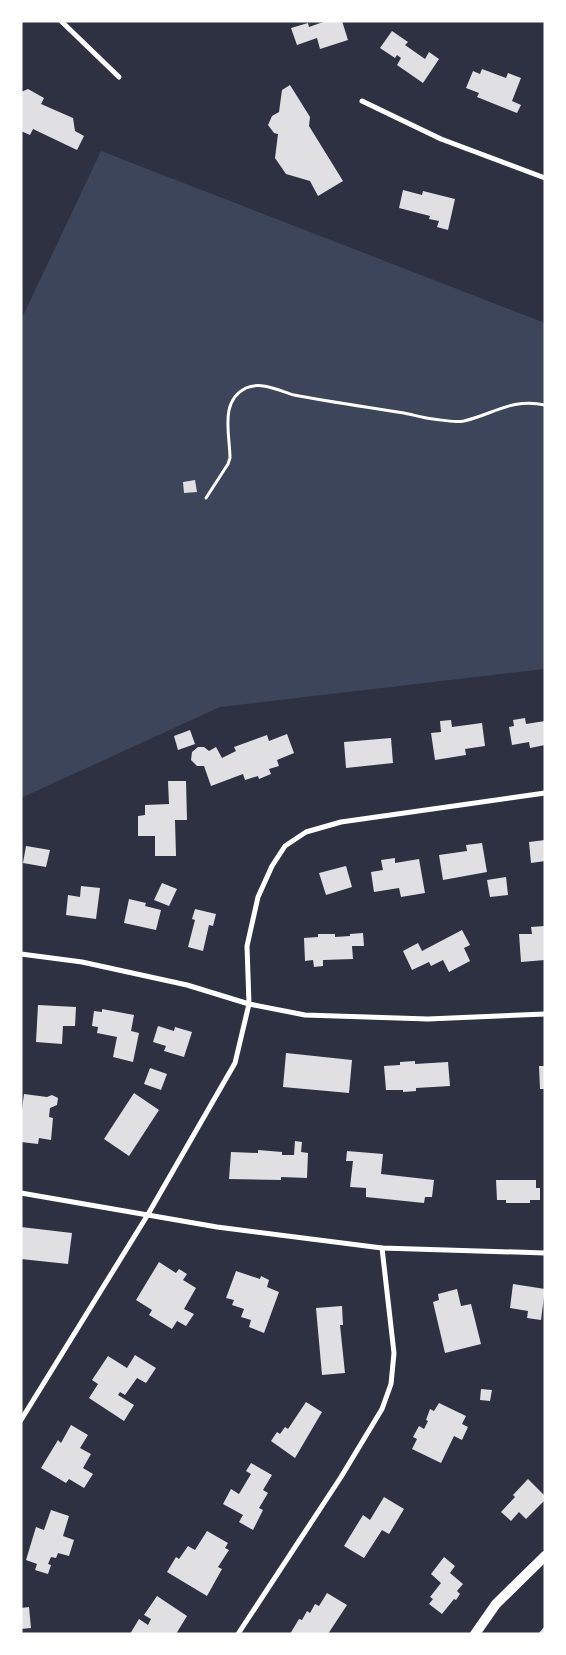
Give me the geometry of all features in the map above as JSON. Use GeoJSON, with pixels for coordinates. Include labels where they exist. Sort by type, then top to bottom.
{"type":"FeatureCollection","features":[{"type":"Feature","properties":{"kind":"main road"},"geometry":{"type":"LineString","coordinates":[[475,1634],[496,1604],[545,1556]]}},
{"type":"Feature","properties":{"kind":"street"},"geometry":{"type":"LineString","coordinates":[[61,21],[120,77]]}},
{"type":"Feature","properties":{"kind":"street"},"geometry":{"type":"LineString","coordinates":[[362,101],[441,139],[545,178]]}},
{"type":"Feature","properties":{"kind":"street"},"geometry":{"type":"LineString","coordinates":[[21,1420],[147,1216],[235,1063],[249,1004],[247,946],[258,897],[272,866],[285,846],[306,832],[341,822],[545,793]]}},
{"type":"Feature","properties":{"kind":"street"},"geometry":{"type":"LineString","coordinates":[[21,954],[82,962],[187,985],[249,1004],[305,1015],[428,1019],[545,1014]]}},
{"type":"Feature","properties":{"kind":"street"},"geometry":{"type":"LineString","coordinates":[[21,1193],[217,1227],[382,1248],[545,1253]]}},
{"type":"Feature","properties":{"kind":"street"},"geometry":{"type":"LineString","coordinates":[[238,1634],[341,1477],[382,1409],[391,1384],[394,1354],[382,1248]]}},
{"type":"Feature","properties":{"kind":"path"},"geometry":{"type":"LineString","coordinates":[[206,498],[230,458],[227,414],[238,395],[244,389],[252,386],[457,422],[522,403],[545,406]]}},
{"type":"Feature","properties":{"kind":"shaded area"},"geometry":{"type":"Polygon","coordinates":[[[101,151],[545,323],[545,669],[220,707],[21,798],[21,320],[101,151]]]}},
{"type":"Feature","properties":{"kind":"building"},"geometry":{"type":"Polygon","coordinates":[[[326,21],[342,21],[348,40],[320,49],[317,38],[297,45],[291,28],[308,23],[309,27],[326,21]]]}},
{"type":"Feature","properties":{"kind":"building"},"geometry":{"type":"Polygon","coordinates":[[[392,31],[408,42],[405,45],[425,59],[429,52],[439,59],[423,83],[397,65],[401,58],[397,55],[395,58],[380,48],[392,31]]]}},
{"type":"Feature","properties":{"kind":"building"},"geometry":{"type":"Polygon","coordinates":[[[482,69],[506,78],[508,73],[521,78],[512,101],[521,105],[517,113],[477,97],[479,93],[466,88],[473,71],[480,74],[482,69]]]}},
{"type":"Feature","properties":{"kind":"building"},"geometry":{"type":"Polygon","coordinates":[[[290,85],[310,117],[309,126],[343,181],[318,196],[310,181],[286,174],[275,158],[278,134],[274,133],[268,125],[272,116],[279,112],[282,90],[290,85]]]}},
{"type":"Feature","properties":{"kind":"building"},"geometry":{"type":"Polygon","coordinates":[[[28,89],[44,98],[41,104],[73,118],[75,131],[84,136],[77,150],[33,129],[30,135],[21,131],[21,92],[28,89]]]}},
{"type":"Feature","properties":{"kind":"building"},"geometry":{"type":"Polygon","coordinates":[[[403,190],[422,195],[423,191],[455,199],[448,230],[437,227],[439,221],[429,219],[430,216],[399,208],[403,190]]]}},
{"type":"Feature","properties":{"kind":"building"},"geometry":{"type":"Polygon","coordinates":[[[195,480],[197,492],[184,493],[183,482],[195,480]]]}},
{"type":"Feature","properties":{"kind":"building"},"geometry":{"type":"Polygon","coordinates":[[[525,718],[526,724],[545,721],[545,745],[530,748],[529,742],[512,745],[509,727],[514,726],[513,720],[525,718]]]}},
{"type":"Feature","properties":{"kind":"building"},"geometry":{"type":"Polygon","coordinates":[[[451,720],[452,727],[482,723],[485,746],[465,749],[466,755],[435,760],[431,733],[441,732],[440,721],[451,720]]]}},
{"type":"Feature","properties":{"kind":"building"},"geometry":{"type":"Polygon","coordinates":[[[190,730],[195,744],[178,750],[174,736],[190,730]]]}},
{"type":"Feature","properties":{"kind":"building"},"geometry":{"type":"Polygon","coordinates":[[[287,734],[294,753],[277,760],[279,766],[269,769],[271,774],[259,779],[258,776],[245,780],[243,774],[211,786],[204,766],[197,766],[191,760],[192,752],[198,747],[204,747],[209,751],[216,747],[222,758],[236,751],[234,747],[267,735],[269,741],[287,734]]]}},
{"type":"Feature","properties":{"kind":"building"},"geometry":{"type":"Polygon","coordinates":[[[391,738],[393,763],[346,768],[344,742],[391,738]]]}},
{"type":"Feature","properties":{"kind":"building"},"geometry":{"type":"Polygon","coordinates":[[[168,781],[186,781],[187,820],[175,820],[176,856],[155,856],[155,836],[138,836],[138,816],[145,815],[145,805],[169,804],[168,781]]]}},
{"type":"Feature","properties":{"kind":"building"},"geometry":{"type":"Polygon","coordinates":[[[545,840],[545,861],[531,863],[529,842],[545,840]]]}},
{"type":"Feature","properties":{"kind":"building"},"geometry":{"type":"Polygon","coordinates":[[[482,843],[487,872],[443,880],[439,855],[467,851],[466,845],[482,843]]]}},
{"type":"Feature","properties":{"kind":"building"},"geometry":{"type":"Polygon","coordinates":[[[26,846],[50,850],[46,867],[23,863],[26,846]]]}},
{"type":"Feature","properties":{"kind":"building"},"geometry":{"type":"Polygon","coordinates":[[[395,858],[395,863],[419,859],[425,893],[401,897],[399,888],[374,892],[371,872],[383,870],[381,860],[395,858]]]}},
{"type":"Feature","properties":{"kind":"building"},"geometry":{"type":"Polygon","coordinates":[[[346,866],[352,887],[326,895],[319,873],[346,866]]]}},
{"type":"Feature","properties":{"kind":"building"},"geometry":{"type":"Polygon","coordinates":[[[506,877],[508,895],[490,897],[487,880],[506,877]]]}},
{"type":"Feature","properties":{"kind":"building"},"geometry":{"type":"Polygon","coordinates":[[[162,883],[177,889],[169,906],[154,900],[162,883]]]}},
{"type":"Feature","properties":{"kind":"building"},"geometry":{"type":"Polygon","coordinates":[[[81,886],[100,888],[96,919],[66,915],[68,895],[80,897],[81,886]]]}},
{"type":"Feature","properties":{"kind":"building"},"geometry":{"type":"Polygon","coordinates":[[[129,899],[146,903],[145,906],[161,910],[156,930],[124,923],[129,899]]]}},
{"type":"Feature","properties":{"kind":"building"},"geometry":{"type":"Polygon","coordinates":[[[195,909],[216,914],[213,926],[209,925],[203,951],[188,947],[195,920],[192,919],[195,909]]]}},
{"type":"Feature","properties":{"kind":"building"},"geometry":{"type":"Polygon","coordinates":[[[545,926],[545,960],[521,962],[519,934],[532,934],[531,927],[545,926]]]}},
{"type":"Feature","properties":{"kind":"building"},"geometry":{"type":"Polygon","coordinates":[[[462,930],[470,945],[464,948],[470,961],[449,972],[443,960],[431,966],[429,962],[412,970],[403,951],[418,943],[422,951],[462,930]]]}},
{"type":"Feature","properties":{"kind":"building"},"geometry":{"type":"Polygon","coordinates":[[[363,933],[364,946],[352,946],[353,959],[323,960],[323,966],[314,967],[313,960],[305,961],[304,938],[318,937],[318,934],[335,934],[335,937],[363,933]]]}},
{"type":"Feature","properties":{"kind":"building"},"geometry":{"type":"Polygon","coordinates":[[[38,1005],[76,1007],[75,1026],[63,1026],[62,1044],[36,1042],[38,1005]]]}},
{"type":"Feature","properties":{"kind":"building"},"geometry":{"type":"Polygon","coordinates":[[[102,1009],[134,1015],[131,1031],[139,1033],[133,1062],[113,1057],[117,1037],[97,1033],[98,1027],[92,1026],[94,1011],[102,1012],[102,1009]]]}},
{"type":"Feature","properties":{"kind":"building"},"geometry":{"type":"Polygon","coordinates":[[[158,1026],[174,1031],[175,1027],[192,1032],[184,1057],[164,1051],[166,1046],[153,1042],[158,1026]]]}},
{"type":"Feature","properties":{"kind":"building"},"geometry":{"type":"Polygon","coordinates":[[[286,1053],[352,1060],[349,1093],[283,1087],[286,1053]]]}},
{"type":"Feature","properties":{"kind":"building"},"geometry":{"type":"Polygon","coordinates":[[[415,1061],[415,1064],[448,1062],[450,1086],[416,1088],[416,1091],[403,1092],[403,1090],[386,1090],[384,1066],[400,1065],[400,1062],[415,1061]]]}},
{"type":"Feature","properties":{"kind":"building"},"geometry":{"type":"Polygon","coordinates":[[[539,1066],[545,1066],[545,1089],[540,1089],[539,1066]]]}},
{"type":"Feature","properties":{"kind":"building"},"geometry":{"type":"Polygon","coordinates":[[[150,1068],[167,1074],[161,1090],[144,1084],[150,1068]]]}},
{"type":"Feature","properties":{"kind":"building"},"geometry":{"type":"Polygon","coordinates":[[[134,1093],[159,1110],[129,1156],[104,1139],[134,1093]]]}},
{"type":"Feature","properties":{"kind":"building"},"geometry":{"type":"Polygon","coordinates":[[[24,1094],[47,1097],[52,1095],[58,1098],[57,1105],[50,1108],[49,1117],[53,1118],[51,1140],[39,1138],[38,1144],[21,1142],[21,1117],[24,1094]]]}},
{"type":"Feature","properties":{"kind":"building"},"geometry":{"type":"Polygon","coordinates":[[[295,1141],[302,1142],[301,1152],[308,1153],[307,1178],[281,1177],[281,1180],[229,1179],[231,1152],[258,1153],[258,1150],[282,1152],[282,1155],[294,1155],[295,1141]]]}},
{"type":"Feature","properties":{"kind":"building"},"geometry":{"type":"Polygon","coordinates":[[[347,1151],[383,1154],[381,1174],[434,1180],[432,1197],[425,1197],[424,1203],[366,1197],[366,1188],[350,1187],[353,1161],[346,1161],[347,1151]]]}},
{"type":"Feature","properties":{"kind":"building"},"geometry":{"type":"Polygon","coordinates":[[[496,1180],[536,1180],[536,1188],[540,1188],[540,1200],[530,1200],[530,1203],[506,1203],[506,1200],[497,1200],[496,1180]]]}},
{"type":"Feature","properties":{"kind":"building"},"geometry":{"type":"Polygon","coordinates":[[[21,1227],[72,1233],[68,1264],[21,1259],[21,1227]]]}},
{"type":"Feature","properties":{"kind":"building"},"geometry":{"type":"Polygon","coordinates":[[[159,1262],[176,1273],[179,1269],[187,1274],[183,1280],[196,1288],[184,1309],[194,1314],[186,1326],[177,1321],[172,1329],[149,1315],[152,1310],[136,1300],[159,1262]]]}},
{"type":"Feature","properties":{"kind":"building"},"geometry":{"type":"Polygon","coordinates":[[[236,1271],[260,1279],[261,1276],[269,1280],[267,1287],[279,1292],[264,1333],[249,1327],[251,1320],[241,1317],[244,1309],[232,1305],[234,1300],[226,1298],[236,1271]]]}},
{"type":"Feature","properties":{"kind":"building"},"geometry":{"type":"Polygon","coordinates":[[[513,1284],[545,1289],[541,1320],[527,1318],[528,1311],[510,1308],[513,1284]]]}},
{"type":"Feature","properties":{"kind":"building"},"geometry":{"type":"Polygon","coordinates":[[[457,1289],[461,1306],[471,1304],[481,1344],[445,1353],[433,1302],[439,1300],[438,1294],[457,1289]]]}},
{"type":"Feature","properties":{"kind":"building"},"geometry":{"type":"Polygon","coordinates":[[[342,1306],[343,1325],[340,1325],[345,1373],[322,1375],[316,1308],[342,1306]]]}},
{"type":"Feature","properties":{"kind":"building"},"geometry":{"type":"Polygon","coordinates":[[[135,1355],[156,1368],[146,1383],[137,1378],[125,1395],[120,1392],[118,1395],[134,1405],[124,1421],[89,1398],[98,1384],[92,1380],[108,1356],[127,1368],[135,1355]]]}},
{"type":"Feature","properties":{"kind":"building"},"geometry":{"type":"Polygon","coordinates":[[[481,1389],[492,1390],[490,1401],[480,1400],[481,1389]]]}},
{"type":"Feature","properties":{"kind":"building"},"geometry":{"type":"Polygon","coordinates":[[[306,1402],[322,1412],[295,1458],[271,1441],[277,1432],[280,1434],[285,1427],[288,1429],[306,1402]]]}},
{"type":"Feature","properties":{"kind":"building"},"geometry":{"type":"Polygon","coordinates":[[[439,1403],[466,1416],[462,1424],[468,1427],[462,1440],[454,1436],[441,1463],[412,1449],[417,1439],[413,1437],[419,1426],[424,1429],[428,1421],[426,1420],[430,1409],[434,1411],[439,1403]]]}},
{"type":"Feature","properties":{"kind":"building"},"geometry":{"type":"Polygon","coordinates":[[[71,1425],[88,1435],[80,1448],[91,1454],[83,1468],[93,1474],[84,1488],[69,1479],[66,1483],[41,1468],[58,1440],[61,1443],[71,1425]]]}},
{"type":"Feature","properties":{"kind":"building"},"geometry":{"type":"Polygon","coordinates":[[[251,1463],[272,1475],[263,1490],[268,1493],[259,1508],[263,1510],[253,1530],[239,1522],[243,1515],[223,1504],[231,1489],[239,1494],[251,1474],[246,1471],[251,1463]]]}},
{"type":"Feature","properties":{"kind":"building"},"geometry":{"type":"Polygon","coordinates":[[[528,1479],[545,1496],[545,1500],[526,1519],[519,1512],[511,1521],[501,1512],[528,1479]]]}},
{"type":"Feature","properties":{"kind":"building"},"geometry":{"type":"Polygon","coordinates":[[[384,1497],[404,1509],[389,1534],[382,1530],[364,1558],[344,1546],[363,1515],[370,1520],[384,1497]]]}},
{"type":"Feature","properties":{"kind":"building"},"geometry":{"type":"Polygon","coordinates":[[[51,1510],[69,1516],[63,1536],[74,1540],[69,1556],[58,1553],[56,1558],[51,1557],[48,1564],[51,1565],[48,1574],[35,1570],[37,1564],[26,1560],[36,1527],[44,1530],[51,1510]]]}},
{"type":"Feature","properties":{"kind":"building"},"geometry":{"type":"Polygon","coordinates":[[[207,1531],[228,1543],[225,1548],[229,1550],[218,1567],[222,1569],[207,1596],[167,1572],[176,1557],[179,1559],[188,1546],[195,1550],[207,1531]]]}},
{"type":"Feature","properties":{"kind":"building"},"geometry":{"type":"Polygon","coordinates":[[[444,1557],[455,1566],[450,1573],[463,1584],[457,1591],[460,1594],[456,1600],[454,1599],[442,1614],[429,1604],[433,1599],[430,1597],[441,1583],[431,1574],[444,1557]]]}},
{"type":"Feature","properties":{"kind":"building"},"geometry":{"type":"Polygon","coordinates":[[[327,1593],[347,1605],[328,1634],[290,1634],[299,1619],[302,1620],[307,1611],[310,1613],[315,1604],[319,1606],[327,1593]]]}},
{"type":"Feature","properties":{"kind":"building"},"geometry":{"type":"Polygon","coordinates":[[[157,1596],[187,1616],[176,1634],[130,1634],[139,1619],[148,1625],[151,1619],[144,1615],[157,1596]]]}},
{"type":"Feature","properties":{"kind":"building"},"geometry":{"type":"Polygon","coordinates":[[[29,1607],[31,1628],[21,1629],[21,1608],[29,1607]]]}},
{"type":"Feature","properties":{"kind":"building"},"geometry":{"type":"Polygon","coordinates":[[[545,1626],[545,1634],[538,1634],[545,1626]]]}}]}
